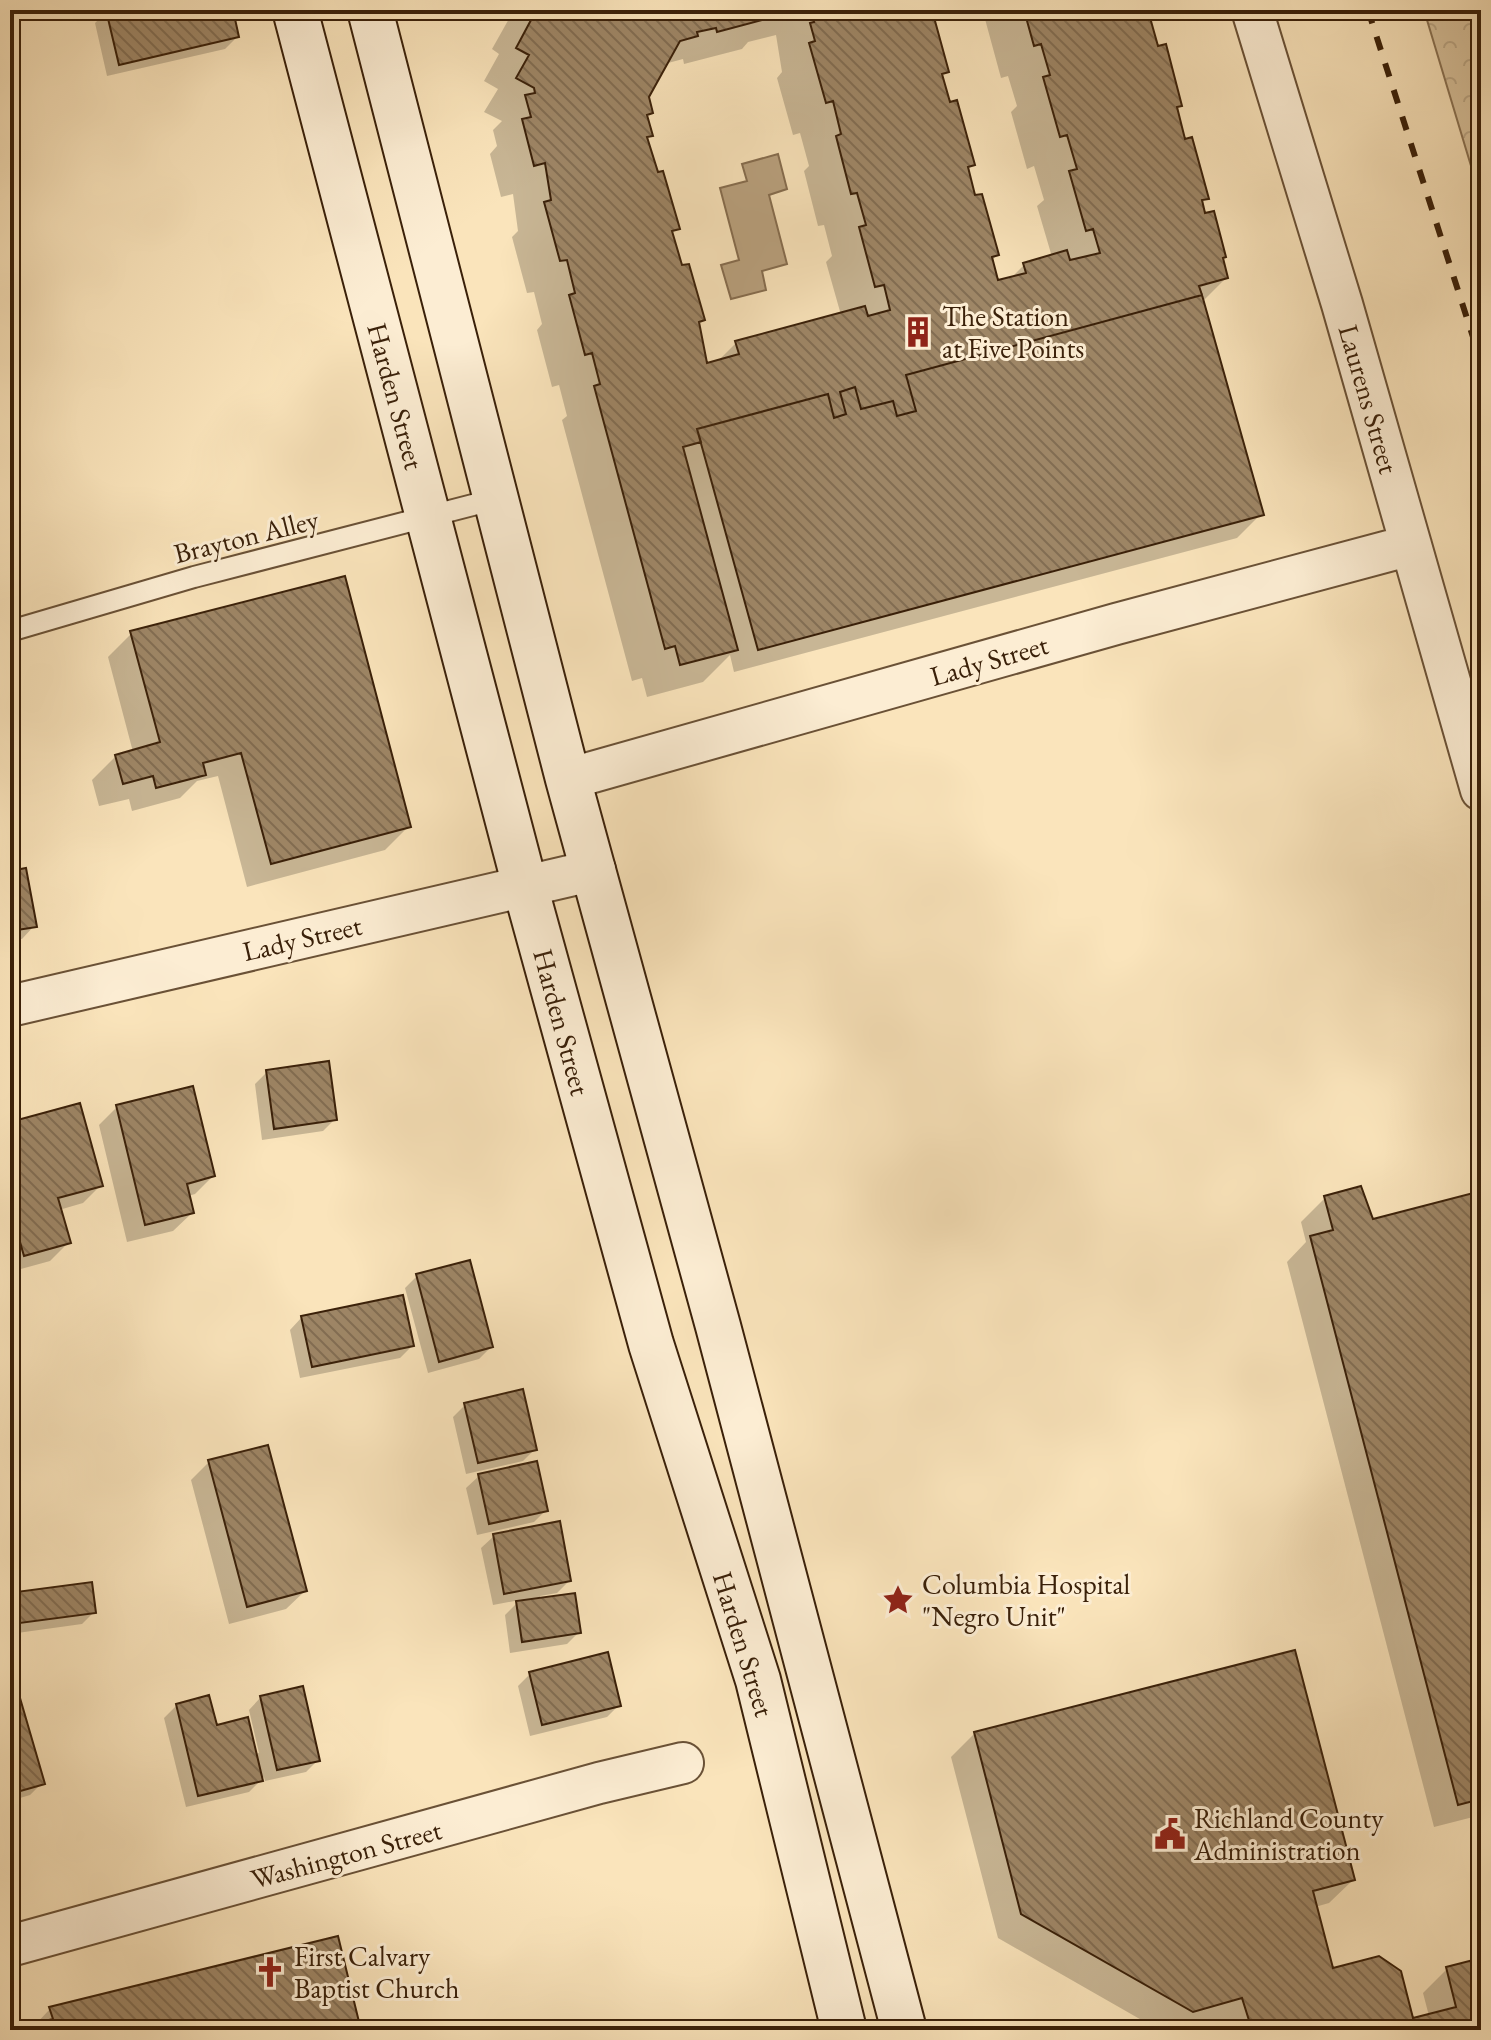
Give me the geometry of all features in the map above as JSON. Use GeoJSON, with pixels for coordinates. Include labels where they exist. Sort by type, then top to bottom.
{"type":"FeatureCollection","features":[{"type":"Feature","properties":{"kind":"main road","name":"Harden Street"},"geometry":{"type":"LineString","coordinates":[[295,10],[525,886],[651,1344],[758,1680],[844,2030]]}},
{"type":"Feature","properties":{"kind":"main road","name":"Harden Street"},"geometry":{"type":"LineString","coordinates":[[370,10],[568,779],[718,1326],[904,2030]]}},
{"type":"Feature","properties":{"kind":"street","name":"Laurens Street"},"geometry":{"type":"LineString","coordinates":[[1252,10],[1337,289],[1481,790]]}},
{"type":"Feature","properties":{"kind":"street","name":"Lady Street"},"geometry":{"type":"LineString","coordinates":[[568,779],[1116,624],[1411,545]]}},
{"type":"Feature","properties":{"kind":"street","name":"Lady Street"},"geometry":{"type":"LineString","coordinates":[[10,1006],[595,870]]}},
{"type":"Feature","properties":{"kind":"street","name":"Washington Street"},"geometry":{"type":"LineString","coordinates":[[10,1946],[599,1783],[683,1763]]}},
{"type":"Feature","properties":{"kind":"lane","name":"Brayton Alley"},"geometry":{"type":"LineString","coordinates":[[10,631],[194,577],[496,499]]}},
{"type":"Feature","properties":{"kind":"green space"},"geometry":{"type":"Polygon","coordinates":[[[1424,10],[1481,10],[1481,199],[1424,10]]]}},
{"type":"Feature","properties":{"kind":"shaded area"},"geometry":{"type":"Polygon","coordinates":[[[778,154],[787,189],[769,195],[787,264],[762,271],[766,290],[731,299],[721,265],[739,260],[720,188],[747,181],[742,164],[778,154]]]}},
{"type":"Feature","properties":{"kind":"building"},"geometry":{"type":"Polygon","coordinates":[[[106,10],[233,10],[239,37],[119,65],[106,10]]]}},
{"type":"Feature","properties":{"kind":"building","name":"The Station at Five Points"},"geometry":{"type":"Polygon","coordinates":[[[526,10],[782,10],[776,12],[777,16],[717,32],[716,28],[697,32],[698,36],[680,41],[649,97],[653,113],[647,115],[653,136],[647,137],[658,172],[663,171],[680,229],[672,231],[682,265],[689,264],[705,320],[699,322],[707,363],[739,354],[735,341],[865,306],[868,316],[890,310],[884,285],[875,287],[859,227],[866,225],[857,193],[851,194],[836,136],[841,134],[833,101],[826,103],[809,43],[815,41],[810,23],[814,22],[811,10],[932,10],[949,72],[942,74],[950,102],[957,100],[975,165],[968,167],[975,195],[982,194],[999,255],[992,257],[998,280],[1026,273],[1023,263],[1067,250],[1070,260],[1100,253],[1093,229],[1086,231],[1069,171],[1077,169],[1067,135],[1060,137],[1043,77],[1050,75],[1041,44],[1034,46],[1024,10],[1155,10],[1149,14],[1158,46],[1166,44],[1182,106],[1177,107],[1185,139],[1192,137],[1209,199],[1202,200],[1205,213],[1214,211],[1228,278],[1199,286],[1202,295],[906,375],[916,411],[897,416],[893,401],[861,409],[855,387],[840,392],[846,414],[834,418],[828,394],[697,429],[701,442],[683,447],[738,650],[680,665],[675,646],[665,649],[594,386],[600,384],[592,353],[585,355],[569,295],[575,293],[567,260],[560,261],[544,202],[551,200],[545,163],[534,166],[522,119],[531,117],[525,95],[535,93],[534,88],[516,78],[529,55],[516,48],[531,20],[523,15],[526,10]]]}},
{"type":"Feature","properties":{"kind":"building"},"geometry":{"type":"Polygon","coordinates":[[[1202,295],[1264,515],[758,650],[697,429],[828,394],[834,418],[846,414],[840,392],[855,387],[861,409],[893,401],[897,416],[916,411],[906,375],[1202,295]]]}},
{"type":"Feature","properties":{"kind":"building"},"geometry":{"type":"Polygon","coordinates":[[[345,576],[411,827],[271,864],[241,753],[203,763],[206,775],[156,788],[153,776],[123,784],[115,755],[160,742],[130,631],[345,576]]]}},
{"type":"Feature","properties":{"kind":"building"},"geometry":{"type":"Polygon","coordinates":[[[26,868],[37,927],[10,931],[10,871],[26,868]]]}},
{"type":"Feature","properties":{"kind":"building"},"geometry":{"type":"Polygon","coordinates":[[[329,1061],[337,1120],[274,1129],[266,1070],[329,1061]]]}},
{"type":"Feature","properties":{"kind":"building"},"geometry":{"type":"Polygon","coordinates":[[[193,1086],[215,1176],[187,1184],[194,1213],[145,1225],[116,1105],[193,1086]]]}},
{"type":"Feature","properties":{"kind":"building"},"geometry":{"type":"Polygon","coordinates":[[[80,1103],[103,1186],[58,1198],[71,1243],[24,1256],[10,1207],[10,1122],[80,1103]]]}},
{"type":"Feature","properties":{"kind":"building"},"geometry":{"type":"Polygon","coordinates":[[[1361,1186],[1373,1219],[1481,1191],[1481,1799],[1458,1805],[1310,1236],[1333,1230],[1324,1196],[1361,1186]]]}},
{"type":"Feature","properties":{"kind":"building"},"geometry":{"type":"Polygon","coordinates":[[[470,1260],[493,1347],[439,1362],[416,1274],[470,1260]]]}},
{"type":"Feature","properties":{"kind":"building"},"geometry":{"type":"Polygon","coordinates":[[[403,1295],[414,1346],[312,1367],[301,1316],[403,1295]]]}},
{"type":"Feature","properties":{"kind":"building"},"geometry":{"type":"Polygon","coordinates":[[[523,1389],[537,1450],[478,1463],[464,1403],[523,1389]]]}},
{"type":"Feature","properties":{"kind":"building"},"geometry":{"type":"Polygon","coordinates":[[[268,1445],[307,1591],[247,1607],[208,1460],[268,1445]]]}},
{"type":"Feature","properties":{"kind":"building"},"geometry":{"type":"Polygon","coordinates":[[[537,1461],[548,1511],[489,1524],[478,1474],[537,1461]]]}},
{"type":"Feature","properties":{"kind":"building"},"geometry":{"type":"Polygon","coordinates":[[[560,1521],[571,1581],[504,1594],[493,1534],[560,1521]]]}},
{"type":"Feature","properties":{"kind":"building"},"geometry":{"type":"Polygon","coordinates":[[[92,1582],[96,1613],[20,1623],[16,1592],[92,1582]]]}},
{"type":"Feature","properties":{"kind":"building"},"geometry":{"type":"Polygon","coordinates":[[[575,1593],[581,1633],[522,1642],[516,1601],[575,1593]]]}},
{"type":"Feature","properties":{"kind":"building"},"geometry":{"type":"Polygon","coordinates":[[[1295,1650],[1355,1880],[1313,1891],[1333,1968],[1379,1956],[1401,1971],[1413,2018],[1456,2007],[1446,1967],[1481,1958],[1481,2030],[1252,2030],[1242,1998],[1193,2012],[1021,1914],[974,1732],[1295,1650]]]}},
{"type":"Feature","properties":{"kind":"building"},"geometry":{"type":"Polygon","coordinates":[[[608,1652],[621,1706],[542,1725],[529,1672],[608,1652]]]}},
{"type":"Feature","properties":{"kind":"building"},"geometry":{"type":"Polygon","coordinates":[[[303,1686],[320,1761],[277,1770],[260,1696],[303,1686]]]}},
{"type":"Feature","properties":{"kind":"building"},"geometry":{"type":"Polygon","coordinates":[[[209,1695],[217,1725],[248,1717],[263,1781],[198,1796],[176,1704],[209,1695]]]}},
{"type":"Feature","properties":{"kind":"building"},"geometry":{"type":"Polygon","coordinates":[[[20,1698],[45,1784],[10,1794],[10,1701],[20,1698]]]}},
{"type":"Feature","properties":{"kind":"building","name":"First Calvary Baptist Church"},"geometry":{"type":"Polygon","coordinates":[[[338,1936],[361,2030],[10,2030],[53,2019],[49,2007],[338,1936]]]}},
{"type":"Feature","properties":{"kind":"railway"},"geometry":{"type":"LineString","coordinates":[[1368,10],[1481,362]]}},
{"type":"Feature","properties":{"kind":"place","name":"The Station at Five Points"},"geometry":{"type":"Point","coordinates":[918,332]}},
{"type":"Feature","properties":{"kind":"place","name":"Columbia Hospital \"Negro Unit\""},"geometry":{"type":"Point","coordinates":[898,1600]}},
{"type":"Feature","properties":{"kind":"place","name":"Richland County Administration"},"geometry":{"type":"Point","coordinates":[1170,1834]}},
{"type":"Feature","properties":{"kind":"place","name":"First Calvary Baptist Church"},"geometry":{"type":"Point","coordinates":[270,1972]}}]}
